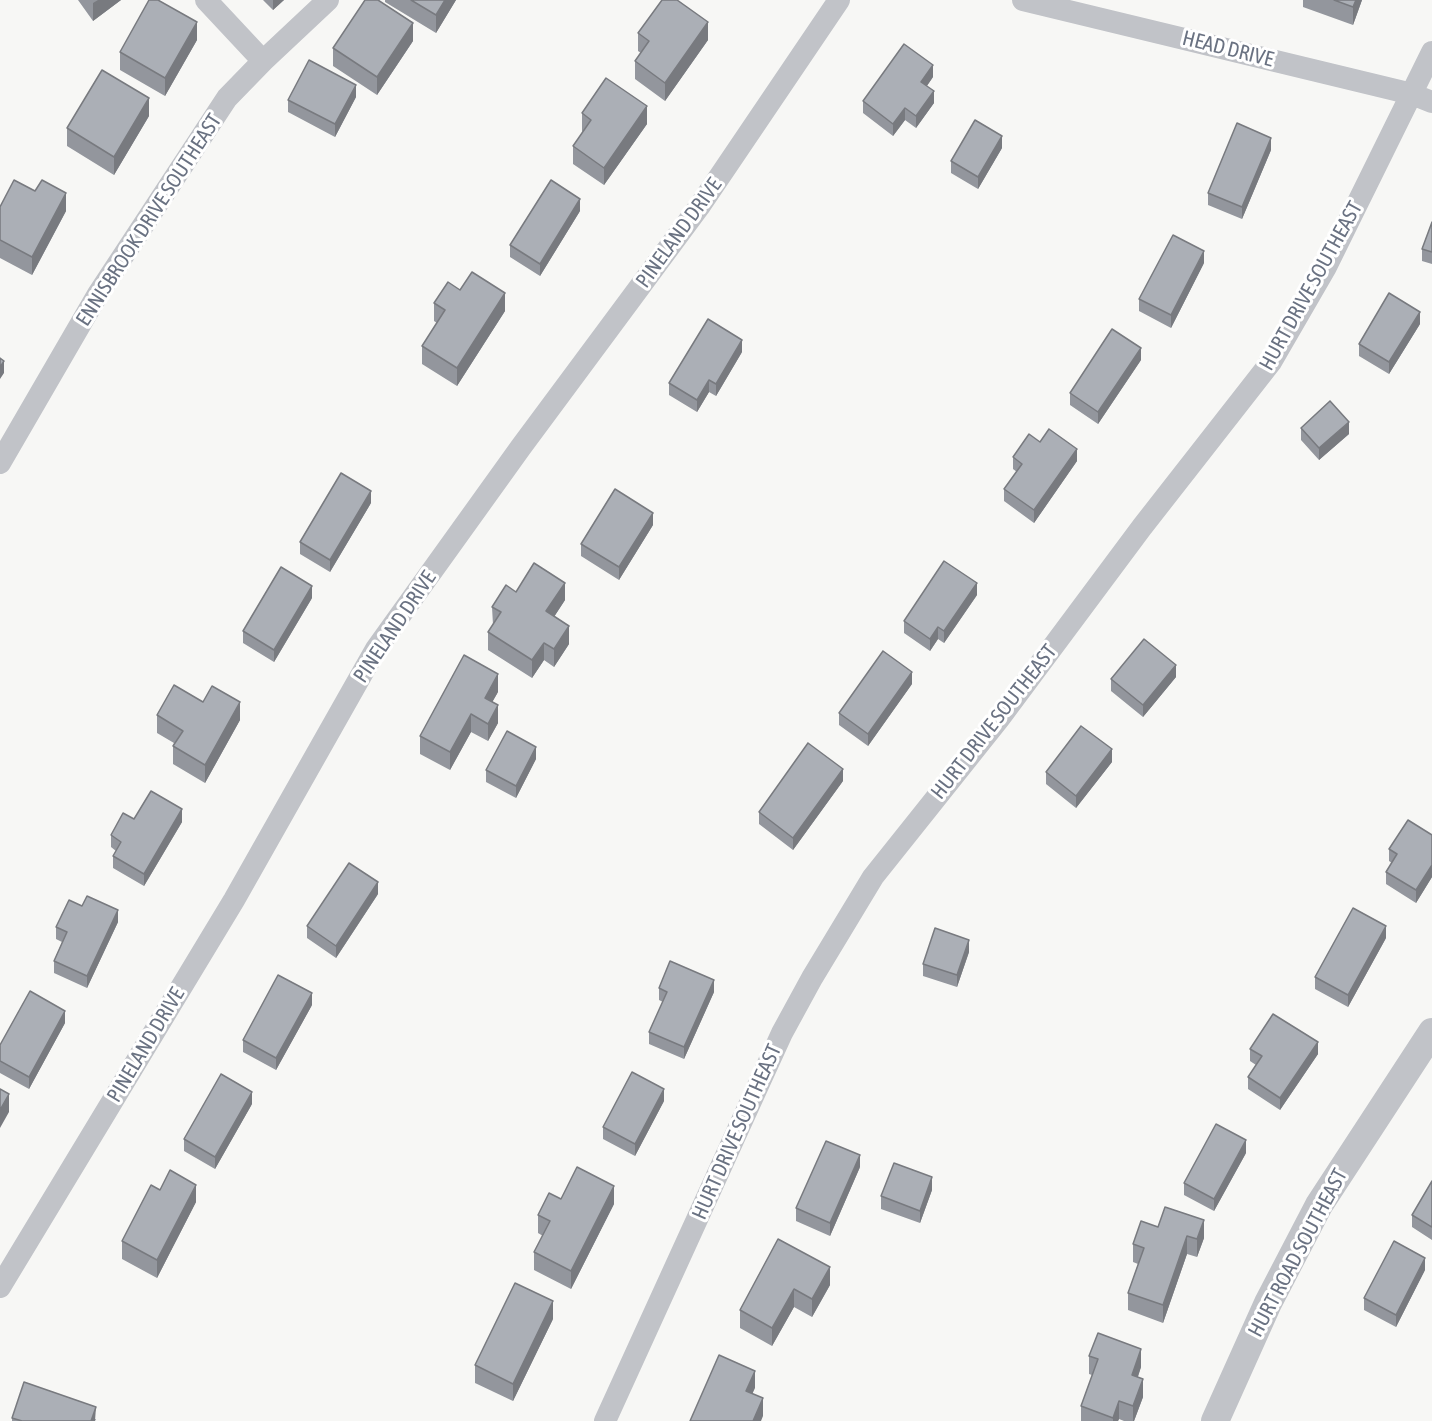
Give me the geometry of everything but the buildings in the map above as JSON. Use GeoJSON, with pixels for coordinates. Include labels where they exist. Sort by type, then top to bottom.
{"type":"FeatureCollection","features":[{"type":"Feature","properties":{"kind":"street"},"geometry":{"type":"LineString","coordinates":[[206,0],[263,61]]}},
{"type":"Feature","properties":{"kind":"street","name":"ENNISBROOK DRIVE SOUTHEAST"},"geometry":{"type":"LineString","coordinates":[[0,463],[98,294],[227,98],[328,0]]}},
{"type":"Feature","properties":{"kind":"street","name":"PINELAND DRIVE"},"geometry":{"type":"LineString","coordinates":[[0,1287],[234,900],[376,649],[521,447],[699,207],[839,0]]}},
{"type":"Feature","properties":{"kind":"street","name":"HEAD DRIVE"},"geometry":{"type":"LineString","coordinates":[[1023,0],[1422,98]]}},
{"type":"Feature","properties":{"kind":"street","name":"HURT DRIVE SOUTHEAST"},"geometry":{"type":"LineString","coordinates":[[605,1421],[782,1033],[824,957],[873,877],[999,719],[1142,527],[1271,362],[1422,98],[1432,52]]}},
{"type":"Feature","properties":{"kind":"street","name":"HURT ROAD SOUTHEAST"},"geometry":{"type":"LineString","coordinates":[[1215,1421],[1268,1303],[1319,1205],[1432,1032]]}}]}
